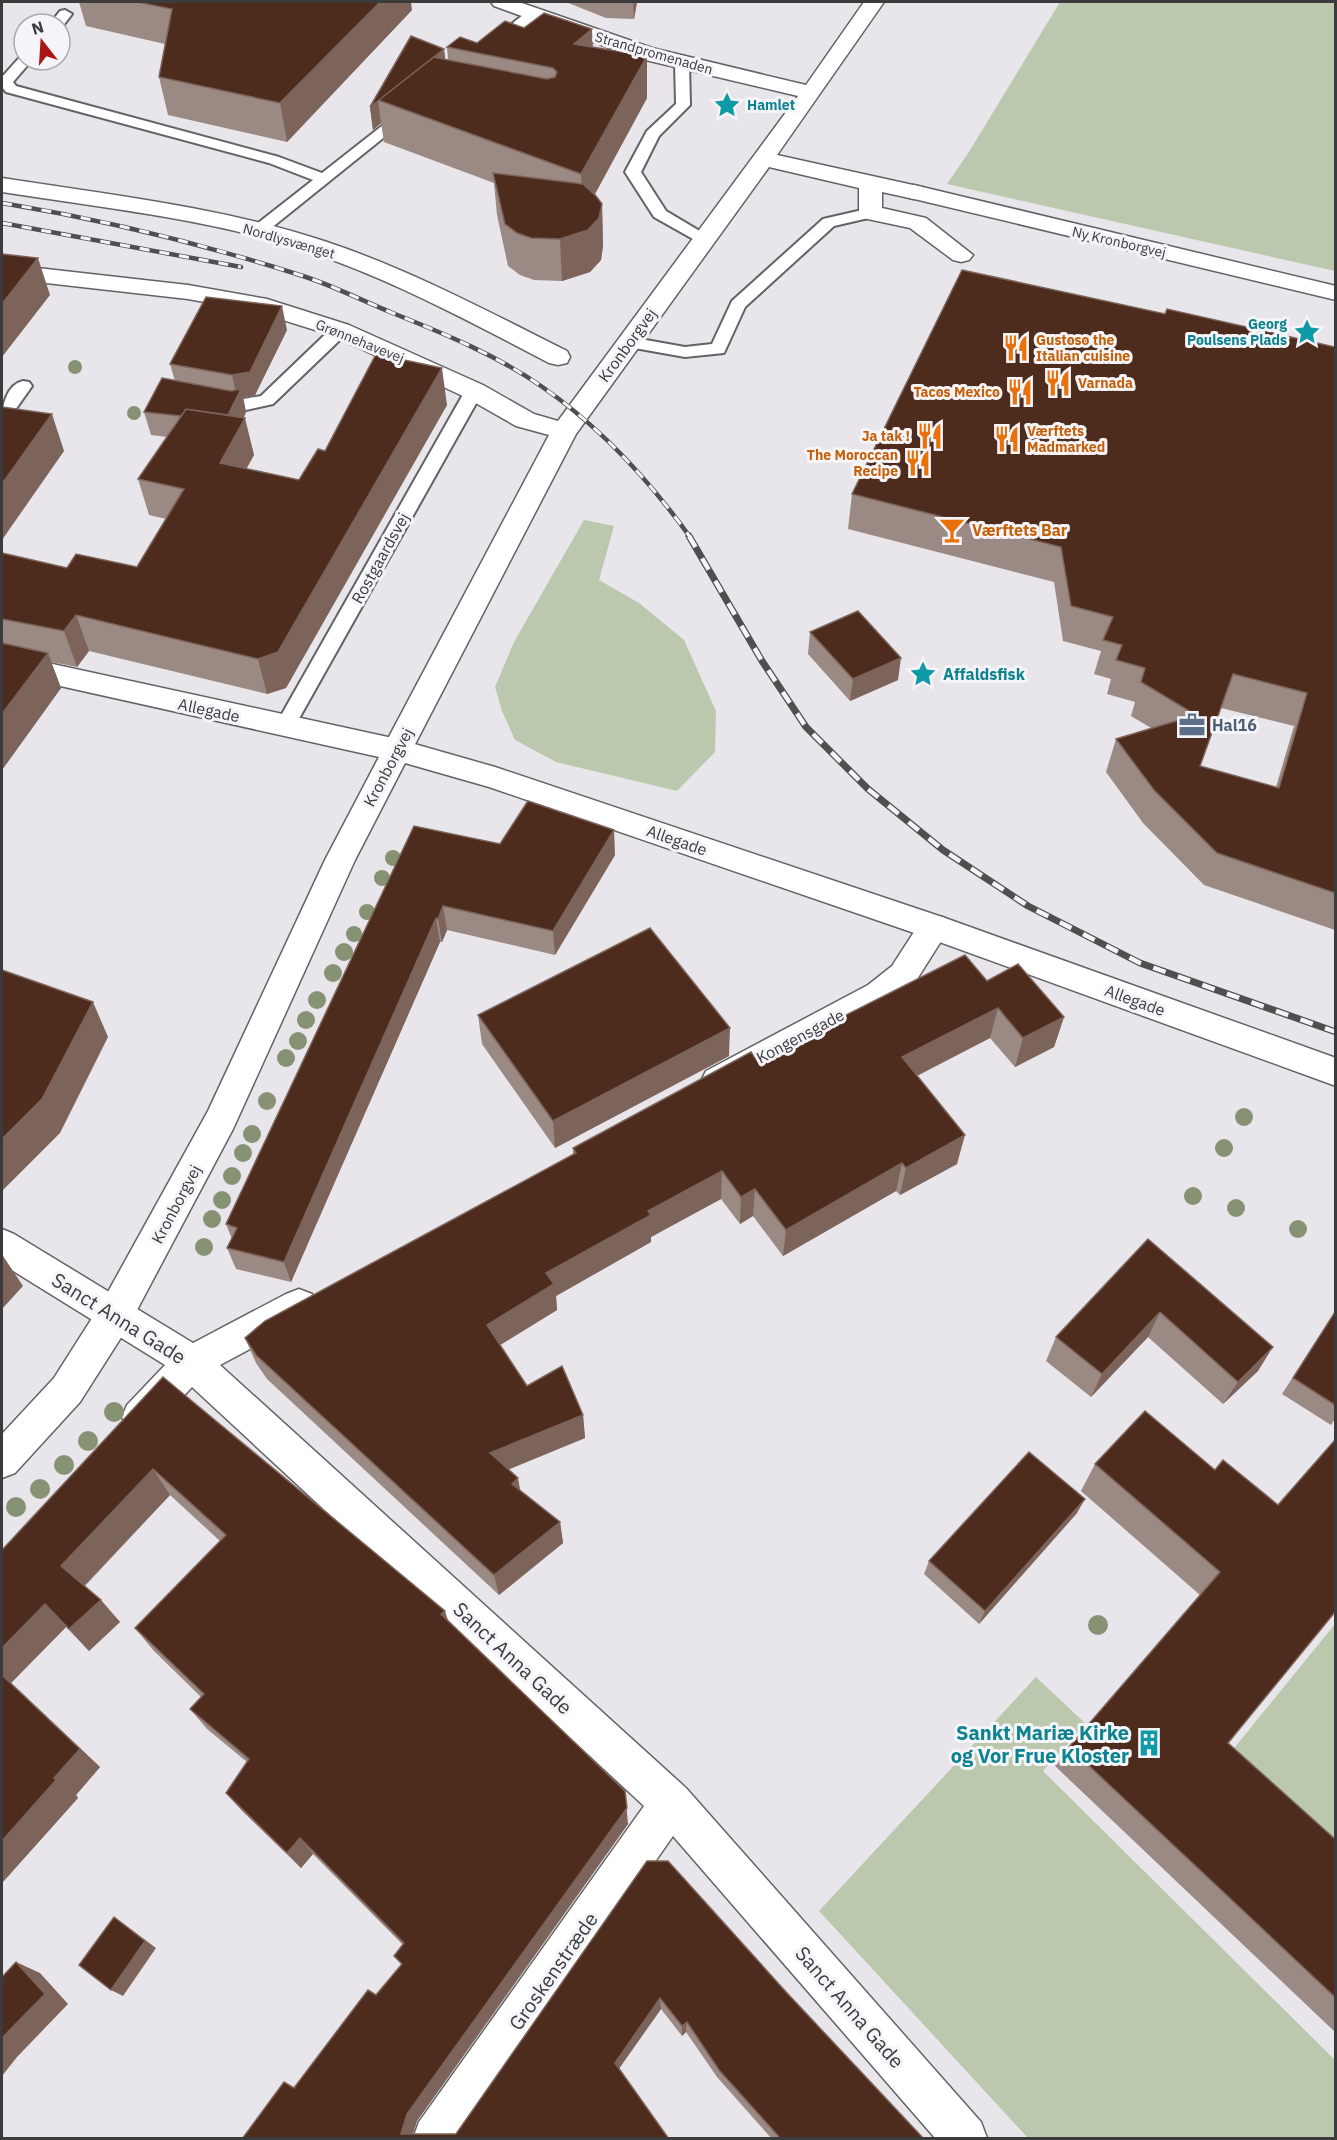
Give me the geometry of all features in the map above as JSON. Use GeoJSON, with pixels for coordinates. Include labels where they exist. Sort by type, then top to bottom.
{"type":"FeatureCollection","features":[{"type":"Feature","properties":{"kind":"street","name":"Strandpromenaden"},"geometry":{"type":"LineString","coordinates":[[501,2],[645,53],[811,93]]}},
{"type":"Feature","properties":{"kind":"street","name":"Kronborgvej"},"geometry":{"type":"LineString","coordinates":[[2,1460],[67,1390],[116,1313],[221,1119],[340,860],[564,431],[756,165],[811,93],[874,2]]}},
{"type":"Feature","properties":{"kind":"street","name":"Ny Kronborgvej"},"geometry":{"type":"LineString","coordinates":[[756,165],[827,192],[870,198],[908,191],[1335,293]]}},
{"type":"Feature","properties":{"kind":"street","name":"Nordlysvænget"},"geometry":{"type":"LineString","coordinates":[[2,185],[157,210],[259,230],[319,247],[429,290],[558,357]]}},
{"type":"Feature","properties":{"kind":"street","name":"Ny Kronborgvej"},"geometry":{"type":"LineString","coordinates":[[870,198],[918,223],[961,255]]}},
{"type":"Feature","properties":{"kind":"street","name":"Grønnehavevej"},"geometry":{"type":"LineString","coordinates":[[2,271],[209,306],[258,304],[340,330],[474,391],[525,420],[564,431]]}},
{"type":"Feature","properties":{"kind":"street","name":"Allegade"},"geometry":{"type":"LineString","coordinates":[[2,663],[397,750],[556,798],[934,927],[1335,1072]]}},
{"type":"Feature","properties":{"kind":"street","name":"Kongensgade"},"geometry":{"type":"LineString","coordinates":[[690,1096],[879,994],[903,975],[934,927]]}},
{"type":"Feature","properties":{"kind":"street","name":"Sanct Anna Gade"},"geometry":{"type":"LineString","coordinates":[[2,1245],[28,1263],[116,1313],[191,1362],[671,1803],[965,2139]]}},
{"type":"Feature","properties":{"kind":"street"},"geometry":{"type":"LineString","coordinates":[[118,1441],[191,1362],[324,1291]]}},
{"type":"Feature","properties":{"kind":"street","name":"Groskenstræde"},"geometry":{"type":"LineString","coordinates":[[435,2139],[671,1803]]}},
{"type":"Feature","properties":{"kind":"lane"},"geometry":{"type":"LineString","coordinates":[[488,50],[533,14]]}},
{"type":"Feature","properties":{"kind":"lane"},"geometry":{"type":"LineString","coordinates":[[682,62],[683,105],[663,120],[650,134],[633,172],[660,214],[702,239]]}},
{"type":"Feature","properties":{"kind":"lane"},"geometry":{"type":"LineString","coordinates":[[14,72],[5,82],[11,89],[274,160],[324,179]]}},
{"type":"Feature","properties":{"kind":"lane"},"geometry":{"type":"LineString","coordinates":[[259,230],[416,106]]}},
{"type":"Feature","properties":{"kind":"lane"},"geometry":{"type":"LineString","coordinates":[[629,342],[685,352],[718,349],[738,305],[829,222],[870,198]]}},
{"type":"Feature","properties":{"kind":"lane"},"geometry":{"type":"LineString","coordinates":[[194,398],[237,406],[267,400],[340,330]]}},
{"type":"Feature","properties":{"kind":"lane"},"geometry":{"type":"LineString","coordinates":[[2,416],[23,386]]}},
{"type":"Feature","properties":{"kind":"lane","name":"Rostgaardsvej"},"geometry":{"type":"LineString","coordinates":[[285,726],[474,391]]}},
{"type":"Feature","properties":{"kind":"green space"},"geometry":{"type":"Polygon","coordinates":[[[1060,2],[1335,2],[1335,271],[947,184],[969,152],[1060,2]]]}},
{"type":"Feature","properties":{"kind":"green space"},"geometry":{"type":"Polygon","coordinates":[[[584,520],[614,526],[599,580],[639,603],[684,640],[716,711],[715,752],[677,791],[556,762],[515,740],[502,711],[495,687],[514,642],[584,520]]]}},
{"type":"Feature","properties":{"kind":"green space"},"geometry":{"type":"Polygon","coordinates":[[[1335,1624],[1335,1865],[1222,1763],[1335,1624]]]}},
{"type":"Feature","properties":{"kind":"green space"},"geometry":{"type":"Polygon","coordinates":[[[1036,1677],[1086,1724],[1043,1771],[1335,2060],[1336,2136],[1333,2138],[1028,2138],[819,1911],[1036,1677]]]}},
{"type":"Feature","properties":{"kind":"building"},"geometry":{"type":"Polygon","coordinates":[[[137,2],[380,2],[280,103],[159,77],[172,9],[137,2]]]}},
{"type":"Feature","properties":{"kind":"building"},"geometry":{"type":"Polygon","coordinates":[[[544,13],[592,29],[574,44],[647,56],[581,174],[378,100],[433,57],[547,79],[555,77],[557,72],[553,68],[447,47],[460,37],[477,43],[505,21],[524,28],[544,13]]]}},
{"type":"Feature","properties":{"kind":"building"},"geometry":{"type":"Polygon","coordinates":[[[411,36],[444,49],[370,107],[411,36]]]}},
{"type":"Feature","properties":{"kind":"building"},"geometry":{"type":"Polygon","coordinates":[[[493,173],[583,184],[602,204],[599,218],[588,230],[560,239],[531,238],[517,233],[505,224],[493,173]]]}},
{"type":"Feature","properties":{"kind":"building"},"geometry":{"type":"Polygon","coordinates":[[[2,254],[38,258],[2,304],[2,254]]]}},
{"type":"Feature","properties":{"kind":"building"},"geometry":{"type":"Polygon","coordinates":[[[962,270],[1165,314],[1167,309],[1335,347],[1335,893],[1217,853],[1154,790],[1116,739],[1196,715],[1141,682],[1145,668],[1116,660],[1122,645],[1103,640],[1113,617],[1071,606],[1061,547],[852,494],[962,270]],[[1233,674],[1200,766],[1279,788],[1307,693],[1233,674]]]}},
{"type":"Feature","properties":{"kind":"building"},"geometry":{"type":"Polygon","coordinates":[[[206,297],[282,306],[250,372],[232,375],[170,364],[206,297]]]}},
{"type":"Feature","properties":{"kind":"building"},"geometry":{"type":"Polygon","coordinates":[[[376,354],[442,368],[278,652],[258,659],[76,615],[64,631],[2,619],[2,553],[67,568],[76,554],[137,567],[184,489],[138,479],[186,409],[245,418],[220,463],[299,480],[318,449],[325,451],[376,354]]]}},
{"type":"Feature","properties":{"kind":"building"},"geometry":{"type":"Polygon","coordinates":[[[162,378],[231,391],[241,389],[228,415],[186,409],[181,416],[144,412],[162,378]]]}},
{"type":"Feature","properties":{"kind":"building"},"geometry":{"type":"Polygon","coordinates":[[[2,407],[52,414],[2,484],[2,407]]]}},
{"type":"Feature","properties":{"kind":"building"},"geometry":{"type":"Polygon","coordinates":[[[858,611],[901,658],[853,679],[810,632],[858,611]]]}},
{"type":"Feature","properties":{"kind":"building"},"geometry":{"type":"Polygon","coordinates":[[[2,643],[48,653],[2,714],[2,643]]]}},
{"type":"Feature","properties":{"kind":"building"},"geometry":{"type":"Polygon","coordinates":[[[528,801],[614,830],[553,931],[443,906],[284,1262],[227,1248],[237,1228],[226,1224],[414,826],[500,844],[528,801]]]}},
{"type":"Feature","properties":{"kind":"building"},"geometry":{"type":"Polygon","coordinates":[[[650,928],[730,1028],[553,1121],[478,1015],[650,928]]]}},
{"type":"Feature","properties":{"kind":"building"},"geometry":{"type":"Polygon","coordinates":[[[965,955],[987,981],[1018,964],[1064,1017],[1023,1038],[998,1008],[902,1057],[965,1135],[906,1168],[902,1163],[786,1230],[755,1189],[741,1197],[722,1171],[648,1211],[651,1215],[546,1273],[554,1284],[487,1325],[527,1386],[562,1366],[583,1415],[490,1453],[518,1478],[512,1484],[560,1522],[494,1575],[256,1355],[245,1338],[265,1321],[576,1153],[573,1148],[751,1052],[757,1060],[965,955]]]}},
{"type":"Feature","properties":{"kind":"building"},"geometry":{"type":"Polygon","coordinates":[[[2,970],[93,1002],[42,1099],[2,1139],[2,970]]]}},
{"type":"Feature","properties":{"kind":"building"},"geometry":{"type":"Polygon","coordinates":[[[1148,1239],[1273,1347],[1238,1382],[1160,1312],[1102,1374],[1056,1337],[1148,1239]]]}},
{"type":"Feature","properties":{"kind":"building"},"geometry":{"type":"Polygon","coordinates":[[[1335,1312],[1335,1405],[1293,1378],[1335,1312]]]}},
{"type":"Feature","properties":{"kind":"building"},"geometry":{"type":"Polygon","coordinates":[[[163,1377],[445,1611],[441,1614],[625,1791],[627,1808],[407,2114],[401,2134],[456,2134],[647,1861],[668,1861],[787,1993],[924,2139],[781,2139],[719,2070],[687,2022],[682,2026],[660,1998],[615,2063],[669,2139],[242,2139],[284,2082],[294,2088],[368,1990],[376,1995],[402,1964],[394,1956],[404,1943],[300,1838],[287,1853],[226,1793],[249,1759],[190,1709],[204,1694],[135,1628],[226,1535],[153,1469],[61,1566],[101,1600],[69,1629],[45,1604],[2,1648],[2,1550],[163,1377]]]}},
{"type":"Feature","properties":{"kind":"building","name":"Sankt Mariæ Kirke og Vor Frue Kloster"},"geometry":{"type":"Polygon","coordinates":[[[1145,1411],[1215,1470],[1223,1460],[1278,1505],[1335,1440],[1335,1612],[1228,1743],[1335,1839],[1335,1997],[1069,1747],[1220,1572],[1095,1464],[1145,1411]]]}},
{"type":"Feature","properties":{"kind":"building"},"geometry":{"type":"Polygon","coordinates":[[[1029,1452],[1085,1499],[985,1611],[929,1561],[1029,1452]]]}},
{"type":"Feature","properties":{"kind":"building"},"geometry":{"type":"Polygon","coordinates":[[[2,1675],[80,1749],[2,1841],[2,1675]]]}},
{"type":"Feature","properties":{"kind":"building"},"geometry":{"type":"Polygon","coordinates":[[[114,1917],[145,1941],[111,1990],[79,1965],[114,1917]]]}},
{"type":"Feature","properties":{"kind":"building"},"geometry":{"type":"Polygon","coordinates":[[[16,1962],[45,1994],[2,2038],[2,1977],[16,1962]]]}},
{"type":"Feature","properties":{"kind":"railway"},"geometry":{"type":"LineString","coordinates":[[2,203],[117,225],[269,265],[328,285],[470,346],[524,375],[583,418],[622,455],[658,495],[690,537]]}},
{"type":"Feature","properties":{"kind":"railway"},"geometry":{"type":"LineString","coordinates":[[2,223],[241,267]]}},
{"type":"Feature","properties":{"kind":"railway"},"geometry":{"type":"LineString","coordinates":[[689,536],[762,661],[806,727],[868,789],[943,850],[1028,906],[1140,963],[1336,1032]]}},
{"type":"Feature","properties":{"kind":"place","name":"Hamlet"},"geometry":{"type":"Point","coordinates":[727,105]}},
{"type":"Feature","properties":{"kind":"place","name":"Georg Poulsens Plads"},"geometry":{"type":"Point","coordinates":[1307,332]}},
{"type":"Feature","properties":{"kind":"place","name":"Gustoso the Italian cuisine"},"geometry":{"type":"Point","coordinates":[1016,348]}},
{"type":"Feature","properties":{"kind":"place","name":"Varnada"},"geometry":{"type":"Point","coordinates":[1058,383]}},
{"type":"Feature","properties":{"kind":"place","name":"Tacos Mexico"},"geometry":{"type":"Point","coordinates":[1020,392]}},
{"type":"Feature","properties":{"kind":"place","name":"Ja tak !"},"geometry":{"type":"Point","coordinates":[930,436]}},
{"type":"Feature","properties":{"kind":"place","name":"Værftets Madmarked"},"geometry":{"type":"Point","coordinates":[1007,439]}},
{"type":"Feature","properties":{"kind":"place","name":"The Moroccan Recipe"},"geometry":{"type":"Point","coordinates":[918,463]}},
{"type":"Feature","properties":{"kind":"place","name":"Værftets Bar"},"geometry":{"type":"Point","coordinates":[952,530]}},
{"type":"Feature","properties":{"kind":"place","name":"Affaldsfisk"},"geometry":{"type":"Point","coordinates":[923,674]}},
{"type":"Feature","properties":{"kind":"place","name":"Hal16"},"geometry":{"type":"Point","coordinates":[1192,725]}},
{"type":"Feature","properties":{"kind":"place","name":"Sankt Mariæ Kirke og Vor Frue Kloster"},"geometry":{"type":"Point","coordinates":[1149,1743]}}]}
